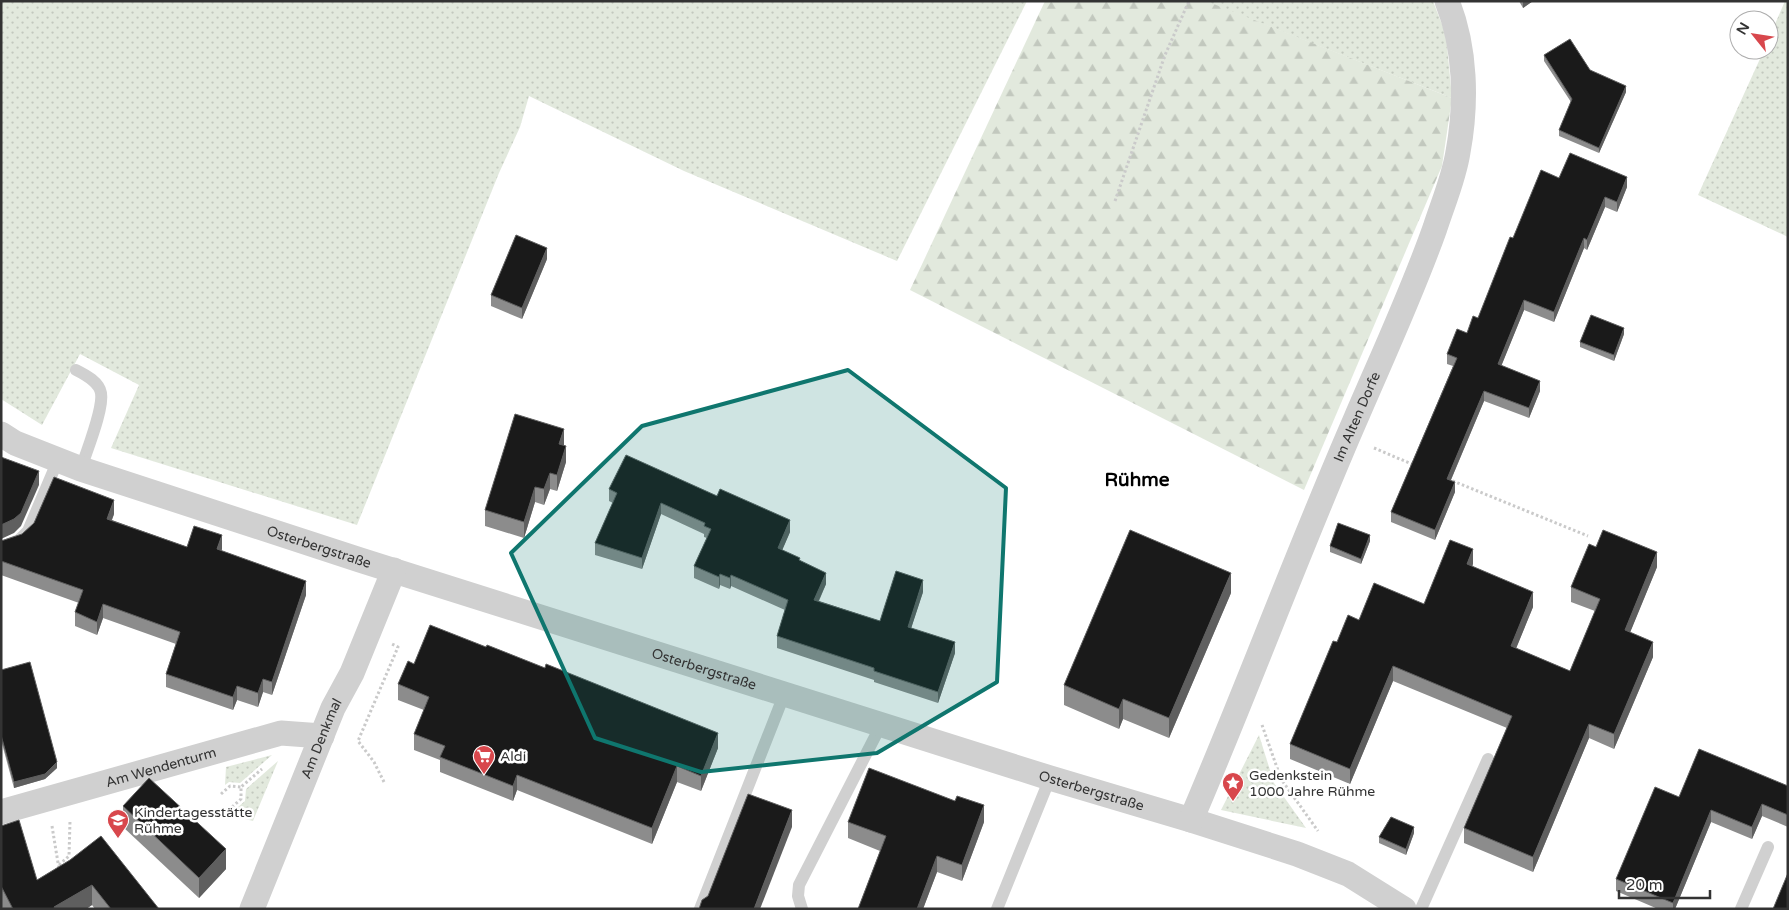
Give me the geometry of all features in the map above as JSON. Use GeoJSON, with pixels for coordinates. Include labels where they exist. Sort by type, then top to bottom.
{"type":"FeatureCollection","features":[{"type":"Feature","properties":{"kind":"street","name":"Im Alten Dorfe"},"geometry":{"type":"LineString","coordinates":[[1191,820],[1348,438],[1418,275],[1449,188],[1458,153],[1462,114],[1461,50],[1455,21],[1447,1]]}},
{"type":"Feature","properties":{"kind":"street","name":"Osterbergstraße"},"geometry":{"type":"LineString","coordinates":[[1,434],[15,442],[70,465],[784,695],[1191,820],[1322,863],[1348,874],[1404,909]]}},
{"type":"Feature","properties":{"kind":"street","name":"Am Denkmal"},"geometry":{"type":"LineString","coordinates":[[252,909],[333,708],[352,673],[394,570]]}},
{"type":"Feature","properties":{"kind":"street","name":"Am Wendenturm"},"geometry":{"type":"LineString","coordinates":[[1,812],[282,733],[322,736]]}},
{"type":"Feature","properties":{"kind":"lane"},"geometry":{"type":"LineString","coordinates":[[1,547],[19,540],[28,531],[70,465],[101,407],[101,393],[96,384],[76,370]]}},
{"type":"Feature","properties":{"kind":"lane"},"geometry":{"type":"LineString","coordinates":[[700,909],[784,695]]}},
{"type":"Feature","properties":{"kind":"lane"},"geometry":{"type":"LineString","coordinates":[[802,909],[798,896],[799,885],[881,725]]}},
{"type":"Feature","properties":{"kind":"lane"},"geometry":{"type":"LineString","coordinates":[[1420,909],[1488,759]]}},
{"type":"Feature","properties":{"kind":"lane"},"geometry":{"type":"LineString","coordinates":[[997,909],[1050,778]]}},
{"type":"Feature","properties":{"kind":"lane"},"geometry":{"type":"LineString","coordinates":[[1741,909],[1768,847]]}},
{"type":"Feature","properties":{"kind":"path"},"geometry":{"type":"LineString","coordinates":[[1116,201],[1165,55],[1189,1]]}},
{"type":"Feature","properties":{"kind":"path"},"geometry":{"type":"LineString","coordinates":[[1348,438],[1419,467]]}},
{"type":"Feature","properties":{"kind":"path"},"geometry":{"type":"LineString","coordinates":[[1446,478],[1588,536]]}},
{"type":"Feature","properties":{"kind":"path"},"geometry":{"type":"LineString","coordinates":[[384,782],[374,762],[358,741],[398,647]]}},
{"type":"Feature","properties":{"kind":"path"},"geometry":{"type":"LineString","coordinates":[[1248,684],[1281,779],[1323,837]]}},
{"type":"Feature","properties":{"kind":"path"},"geometry":{"type":"LineString","coordinates":[[221,794],[230,786],[241,787],[268,764]]}},
{"type":"Feature","properties":{"kind":"path"},"geometry":{"type":"LineString","coordinates":[[232,807],[241,799],[241,787]]}},
{"type":"Feature","properties":{"kind":"path"},"geometry":{"type":"LineString","coordinates":[[59,866],[69,856],[70,817]]}},
{"type":"Feature","properties":{"kind":"path"},"geometry":{"type":"LineString","coordinates":[[55,848],[60,872]]}},
{"type":"Feature","properties":{"kind":"highlighted area"},"geometry":{"type":"Polygon","coordinates":[[[848,370],[1006,488],[997,682],[877,753],[701,772],[595,738],[511,553],[642,426],[848,370]]]}},
{"type":"Feature","properties":{"kind":"green space"},"geometry":{"type":"Polygon","coordinates":[[[1,1],[1027,1],[897,261],[684,171],[529,96],[520,127],[499,173],[357,525],[111,448],[139,385],[80,354],[42,425],[1,399],[1,1]]]}},
{"type":"Feature","properties":{"kind":"green space"},"geometry":{"type":"Polygon","coordinates":[[[1045,1],[1206,1],[1452,98],[1442,166],[1304,490],[910,290],[1045,1]]]}},
{"type":"Feature","properties":{"kind":"green space"},"geometry":{"type":"Polygon","coordinates":[[[1204,1],[1433,1],[1446,35],[1452,98],[1204,1]]]}},
{"type":"Feature","properties":{"kind":"green space"},"geometry":{"type":"Polygon","coordinates":[[[1785,1],[1788,1],[1788,237],[1698,195],[1759,60],[1779,60],[1779,15],[1785,1]]]}},
{"type":"Feature","properties":{"kind":"green space"},"geometry":{"type":"Polygon","coordinates":[[[1259,735],[1274,783],[1306,828],[1221,810],[1259,735]]]}},
{"type":"Feature","properties":{"kind":"green space"},"geometry":{"type":"Polygon","coordinates":[[[272,755],[240,783],[229,782],[225,785],[226,767],[272,755]]]}},
{"type":"Feature","properties":{"kind":"green space"},"geometry":{"type":"Polygon","coordinates":[[[278,761],[253,821],[245,819],[238,807],[245,801],[246,789],[278,761]]]}},
{"type":"Feature","properties":{"kind":"building"},"geometry":{"type":"Polygon","coordinates":[[[1570,39],[1590,70],[1626,86],[1599,148],[1559,130],[1572,99],[1544,55],[1570,39]]]}},
{"type":"Feature","properties":{"kind":"building"},"geometry":{"type":"Polygon","coordinates":[[[1570,153],[1627,177],[1617,202],[1605,197],[1587,240],[1584,238],[1554,312],[1524,300],[1498,364],[1540,381],[1529,408],[1484,391],[1447,479],[1455,482],[1435,530],[1391,512],[1457,358],[1447,354],[1457,329],[1467,333],[1473,316],[1478,318],[1510,237],[1513,238],[1541,170],[1559,178],[1570,153]]]}},
{"type":"Feature","properties":{"kind":"building"},"geometry":{"type":"Polygon","coordinates":[[[516,235],[547,248],[522,308],[491,295],[516,235]]]}},
{"type":"Feature","properties":{"kind":"building"},"geometry":{"type":"Polygon","coordinates":[[[1591,315],[1624,328],[1614,355],[1580,342],[1591,315]]]}},
{"type":"Feature","properties":{"kind":"building"},"geometry":{"type":"Polygon","coordinates":[[[515,414],[564,429],[559,444],[566,446],[557,475],[550,473],[544,489],[535,487],[524,522],[485,510],[515,414]]]}},
{"type":"Feature","properties":{"kind":"building"},"geometry":{"type":"Polygon","coordinates":[[[626,455],[717,496],[720,489],[790,520],[778,548],[826,573],[814,600],[880,621],[896,571],[923,580],[908,627],[955,642],[938,692],[874,671],[874,668],[777,636],[788,600],[731,575],[730,578],[720,574],[719,577],[694,566],[711,529],[704,526],[705,523],[661,503],[642,558],[595,543],[617,493],[609,489],[626,455]]]}},
{"type":"Feature","properties":{"kind":"building"},"geometry":{"type":"Polygon","coordinates":[[[1,457],[39,471],[21,513],[14,519],[1,525],[1,457]]]}},
{"type":"Feature","properties":{"kind":"building"},"geometry":{"type":"Polygon","coordinates":[[[54,477],[114,500],[107,519],[187,547],[194,526],[222,535],[217,549],[306,581],[272,682],[263,679],[258,693],[237,686],[233,697],[166,674],[180,632],[103,604],[97,622],[75,612],[83,590],[1,561],[1,541],[22,534],[34,523],[54,477]]]}},
{"type":"Feature","properties":{"kind":"building"},"geometry":{"type":"Polygon","coordinates":[[[1338,523],[1370,535],[1361,559],[1330,546],[1338,523]]]}},
{"type":"Feature","properties":{"kind":"building"},"geometry":{"type":"Polygon","coordinates":[[[1130,530],[1231,573],[1169,718],[1123,699],[1119,709],[1064,685],[1130,530]]]}},
{"type":"Feature","properties":{"kind":"building"},"geometry":{"type":"Polygon","coordinates":[[[1603,530],[1657,552],[1625,630],[1653,642],[1614,734],[1589,724],[1533,857],[1464,828],[1512,716],[1393,666],[1350,769],[1290,744],[1333,641],[1337,642],[1348,615],[1359,620],[1374,583],[1424,604],[1450,540],[1473,549],[1467,564],[1533,592],[1511,646],[1570,671],[1600,599],[1571,587],[1589,544],[1596,547],[1603,530]]]}},
{"type":"Feature","properties":{"kind":"building"},"geometry":{"type":"Polygon","coordinates":[[[430,625],[545,668],[546,664],[718,733],[701,776],[677,766],[652,828],[517,775],[513,786],[440,757],[445,746],[414,734],[429,697],[398,684],[408,661],[414,664],[430,625]]]}},
{"type":"Feature","properties":{"kind":"building"},"geometry":{"type":"Polygon","coordinates":[[[30,662],[57,762],[45,774],[14,782],[1,735],[1,670],[30,662]]]}},
{"type":"Feature","properties":{"kind":"building"},"geometry":{"type":"Polygon","coordinates":[[[1699,749],[1788,786],[1788,815],[1762,804],[1752,827],[1711,810],[1673,903],[1616,879],[1655,787],[1679,797],[1699,749]]]}},
{"type":"Feature","properties":{"kind":"building"},"geometry":{"type":"Polygon","coordinates":[[[869,768],[955,801],[957,796],[984,805],[962,865],[937,856],[917,909],[858,909],[886,836],[848,822],[869,768]]]}},
{"type":"Feature","properties":{"kind":"building"},"geometry":{"type":"Polygon","coordinates":[[[149,778],[226,849],[199,878],[123,806],[149,778]]]}},
{"type":"Feature","properties":{"kind":"building"},"geometry":{"type":"Polygon","coordinates":[[[748,794],[792,810],[754,909],[699,909],[702,900],[708,896],[748,794]]]}},
{"type":"Feature","properties":{"kind":"building"},"geometry":{"type":"Polygon","coordinates":[[[1391,817],[1414,827],[1406,849],[1379,837],[1391,817]]]}},
{"type":"Feature","properties":{"kind":"building"},"geometry":{"type":"Polygon","coordinates":[[[19,820],[37,880],[70,860],[101,836],[159,909],[111,909],[92,885],[54,907],[55,909],[13,909],[1,886],[1,826],[19,820]]]}},
{"type":"Feature","properties":{"kind":"building"},"geometry":{"type":"Polygon","coordinates":[[[1788,873],[1788,909],[1773,909],[1788,873]]]}},
{"type":"Feature","properties":{"kind":"place","name":"Aldi"},"geometry":{"type":"Point","coordinates":[484,775]}},
{"type":"Feature","properties":{"kind":"place","name":"Gedenkstein 1000 Jahre Rühme"},"geometry":{"type":"Point","coordinates":[1233,802]}},
{"type":"Feature","properties":{"kind":"place","name":"Kindertagesstätte Rühme"},"geometry":{"type":"Point","coordinates":[118,839]}},
{"type":"Feature","properties":{"kind":"district","name":"Rühme"},"geometry":{"type":"Point","coordinates":[1137,479]}}]}
